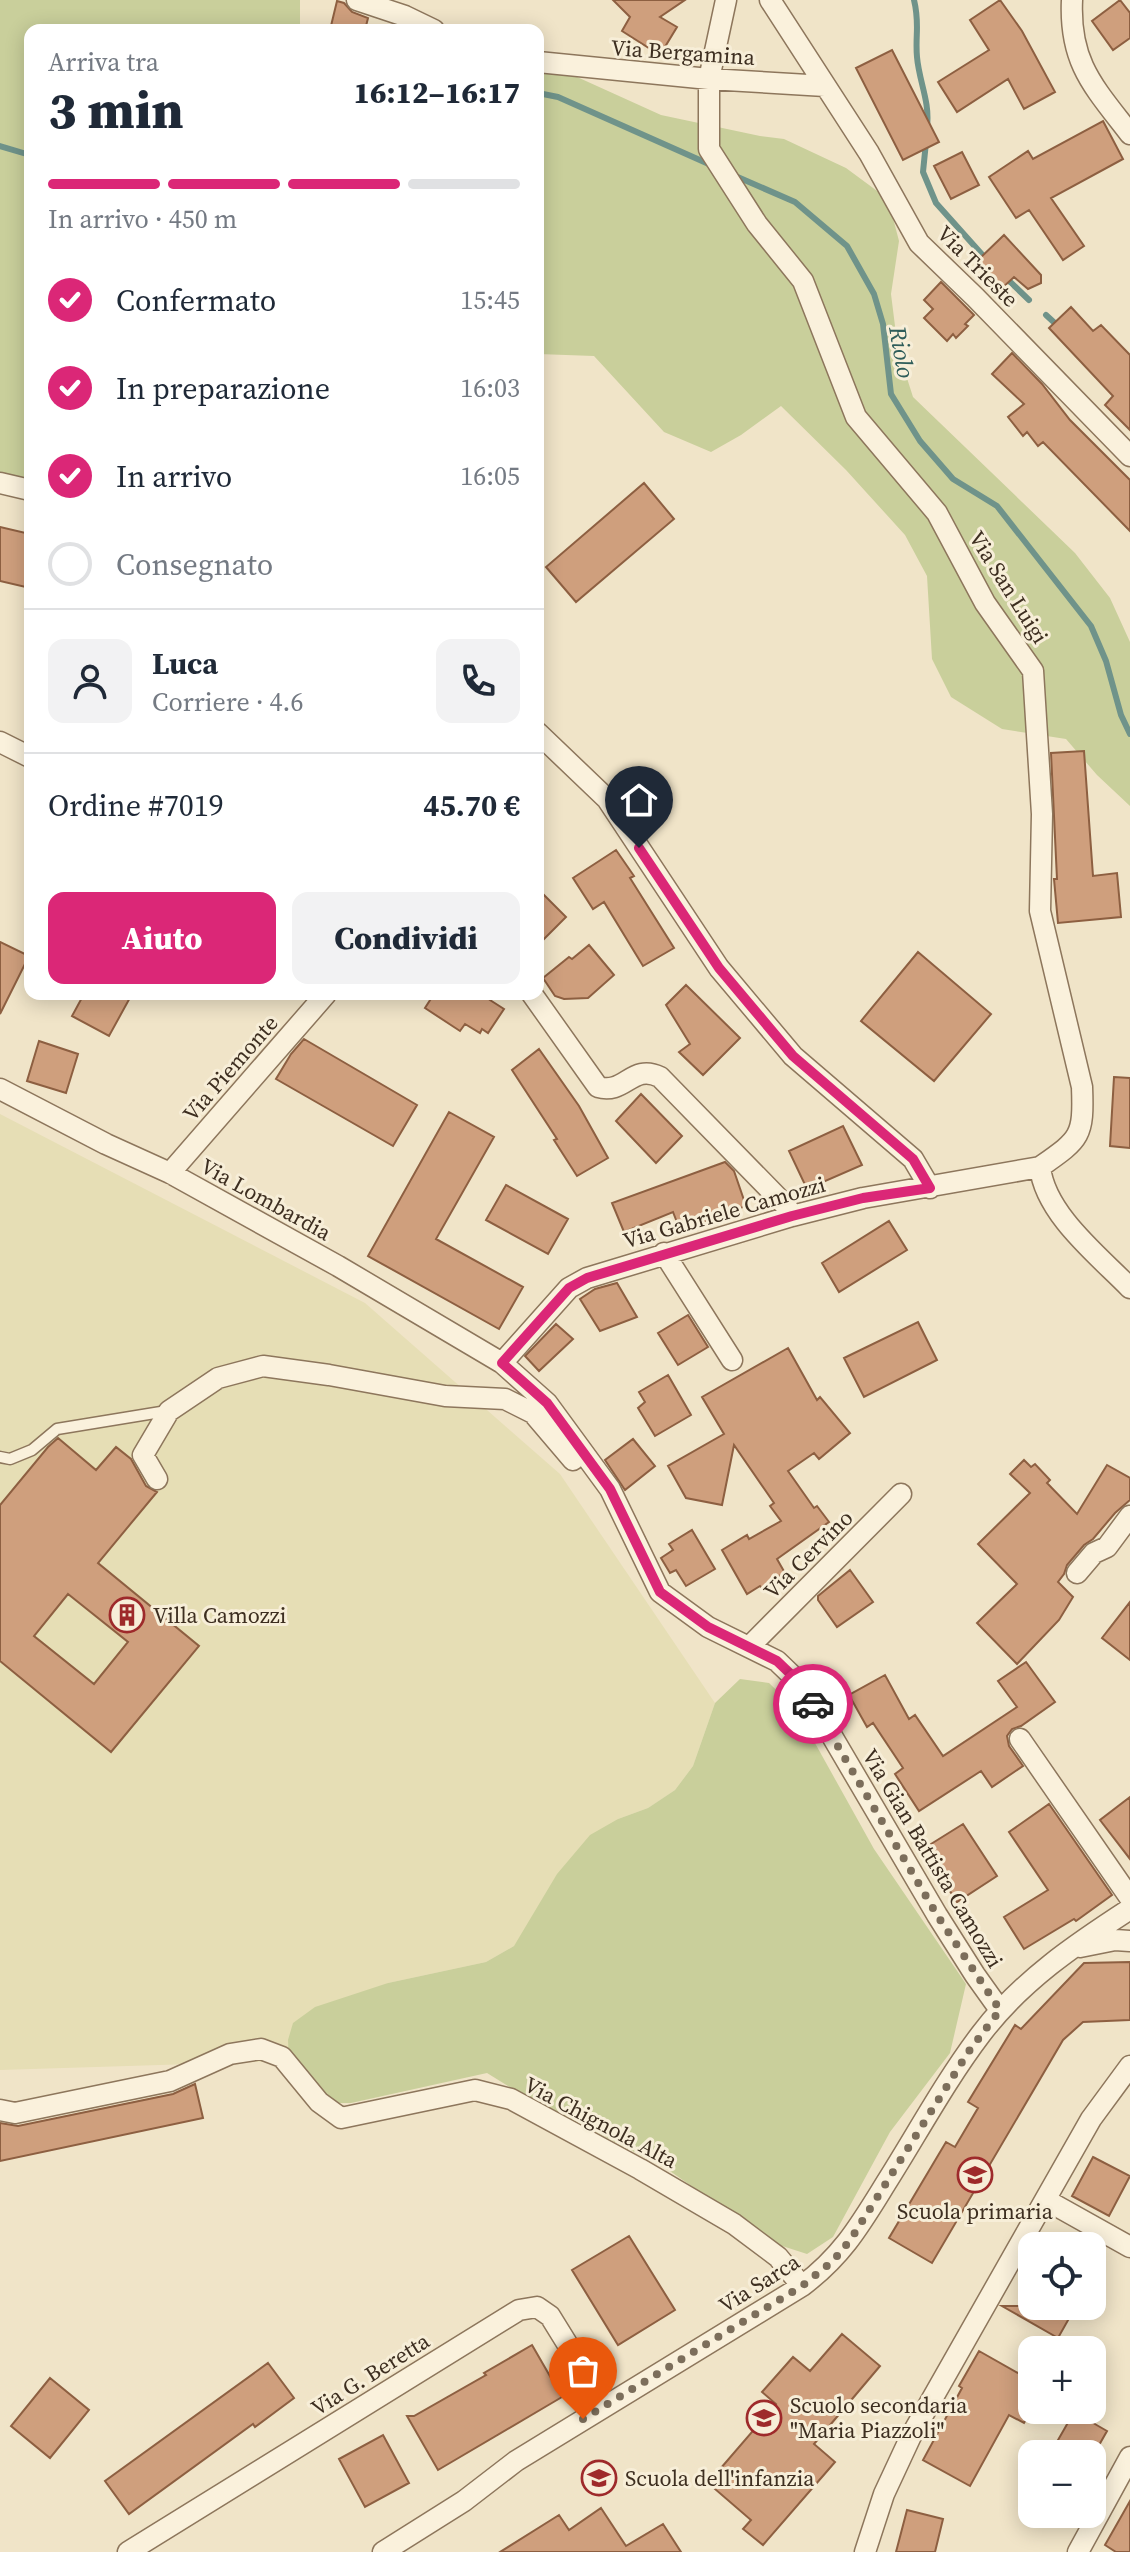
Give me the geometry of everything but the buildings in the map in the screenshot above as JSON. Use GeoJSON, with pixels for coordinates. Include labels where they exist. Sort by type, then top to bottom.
{"type":"FeatureCollection","features":[{"type":"Feature","properties":{"kind":"street"},"geometry":{"type":"LineString","coordinates":[[357,0],[422,24]]}},
{"type":"Feature","properties":{"kind":"street","name":"Via San Luigi"},"geometry":{"type":"LineString","coordinates":[[726,0],[709,79],[709,149],[757,224],[803,281],[856,417],[937,513],[985,603],[1033,671],[1042,814],[1040,911],[1082,1087],[1083,1114],[1080,1131],[1073,1142],[1040,1167],[995,1175]]}},
{"type":"Feature","properties":{"kind":"street","name":"Via Trieste"},"geometry":{"type":"LineString","coordinates":[[770,0],[869,153],[919,243],[1130,456]]}},
{"type":"Feature","properties":{"kind":"street"},"geometry":{"type":"LineString","coordinates":[[1072,0],[1075,49],[1091,84],[1130,134]]}},
{"type":"Feature","properties":{"kind":"street","name":"Via Bergamina"},"geometry":{"type":"LineString","coordinates":[[544,63],[709,79],[825,86]]}},
{"type":"Feature","properties":{"kind":"street"},"geometry":{"type":"LineString","coordinates":[[0,483],[24,489]]}},
{"type":"Feature","properties":{"kind":"street"},"geometry":{"type":"LineString","coordinates":[[544,739],[607,799],[719,968],[793,1056],[913,1159],[930,1188]]}},
{"type":"Feature","properties":{"kind":"street"},"geometry":{"type":"LineString","coordinates":[[0,742],[24,754]]}},
{"type":"Feature","properties":{"kind":"street","name":"Via Piemonte"},"geometry":{"type":"LineString","coordinates":[[170,1173],[321,1000]]}},
{"type":"Feature","properties":{"kind":"street"},"geometry":{"type":"LineString","coordinates":[[536,1000],[598,1087],[616,1087],[640,1073],[650,1072],[660,1077],[787,1207],[792,1216]]}},
{"type":"Feature","properties":{"kind":"street","name":"Via Lombardia"},"geometry":{"type":"LineString","coordinates":[[0,1089],[170,1173],[338,1266],[502,1363]]}},
{"type":"Feature","properties":{"kind":"street"},"geometry":{"type":"LineString","coordinates":[[1040,1167],[1041,1181],[1060,1216],[1130,1288]]}},
{"type":"Feature","properties":{"kind":"street","name":"Via Gabriele Camozzi"},"geometry":{"type":"LineString","coordinates":[[502,1363],[569,1288],[587,1278],[664,1253],[863,1198],[995,1175]]}},
{"type":"Feature","properties":{"kind":"street"},"geometry":{"type":"LineString","coordinates":[[664,1253],[732,1360]]}},
{"type":"Feature","properties":{"kind":"street","name":"Via Gian Battista Camozzi"},"geometry":{"type":"LineString","coordinates":[[502,1363],[547,1403],[610,1489],[660,1592],[708,1627],[777,1661],[802,1685],[937,1915],[1000,2010]]}},
{"type":"Feature","properties":{"kind":"street","name":"Via Gian Battista Camozzi"},"geometry":{"type":"LineString","coordinates":[[157,1479],[143,1455],[169,1411],[218,1378],[263,1366],[445,1396],[505,1399],[533,1413],[588,1479],[610,1489]]}},
{"type":"Feature","properties":{"kind":"street","name":"Via Cervino"},"geometry":{"type":"LineString","coordinates":[[749,1647],[901,1494]]}},
{"type":"Feature","properties":{"kind":"street"},"geometry":{"type":"LineString","coordinates":[[1077,1573],[1094,1553],[1107,1547],[1130,1516]]}},
{"type":"Feature","properties":{"kind":"street"},"geometry":{"type":"LineString","coordinates":[[1020,1739],[1130,1898]]}},
{"type":"Feature","properties":{"kind":"street","name":"Via Sarca"},"geometry":{"type":"LineString","coordinates":[[383,2552],[464,2501],[516,2461],[802,2286],[833,2261],[851,2239],[969,2051],[1000,2010],[1064,1952],[1130,1909]]}},
{"type":"Feature","properties":{"kind":"street"},"geometry":{"type":"LineString","coordinates":[[1064,1952],[1104,1942],[1130,1941]]}},
{"type":"Feature","properties":{"kind":"street","name":"Via Chignola Alta"},"geometry":{"type":"LineString","coordinates":[[0,2110],[15,2113],[170,2081],[230,2054],[261,2049],[282,2057],[319,2102],[341,2118],[475,2090],[511,2099],[734,2224],[778,2257],[802,2286]]}},
{"type":"Feature","properties":{"kind":"street"},"geometry":{"type":"LineString","coordinates":[[865,2552],[884,2494],[911,2436],[1091,2119],[1130,2066]]}},
{"type":"Feature","properties":{"kind":"street"},"geometry":{"type":"LineString","coordinates":[[1046,2200],[1130,2247]]}},
{"type":"Feature","properties":{"kind":"street","name":"Via G. Beretta"},"geometry":{"type":"LineString","coordinates":[[128,2552],[519,2310],[537,2307],[550,2316],[605,2405]]}},
{"type":"Feature","properties":{"kind":"street"},"geometry":{"type":"LineString","coordinates":[[1078,2552],[1130,2457]]}},
{"type":"Feature","properties":{"kind":"lane"},"geometry":{"type":"LineString","coordinates":[[0,1457],[10,1459],[32,1450],[57,1429],[169,1411]]}},
{"type":"Feature","properties":{"kind":"shaded area"},"geometry":{"type":"Polygon","coordinates":[[[0,1114],[365,1303],[560,1474],[715,1703],[693,1766],[675,1790],[648,1808],[618,1819],[514,1946],[486,1962],[388,1983],[289,2061],[0,2070],[0,1114]]]}},
{"type":"Feature","properties":{"kind":"green space"},"geometry":{"type":"Polygon","coordinates":[[[0,0],[300,0],[300,24],[24,24],[24,479],[0,473],[0,0]]]}},
{"type":"Feature","properties":{"kind":"green space"},"geometry":{"type":"Polygon","coordinates":[[[544,66],[555,67],[661,115],[784,139],[846,168],[888,199],[899,241],[891,294],[898,350],[913,397],[1075,553],[1110,598],[1130,642],[1130,806],[1097,775],[1066,739],[1002,729],[951,697],[932,659],[927,576],[905,535],[846,470],[781,406],[711,452],[664,432],[594,356],[544,354],[544,66]]]}},
{"type":"Feature","properties":{"kind":"green space"},"geometry":{"type":"Polygon","coordinates":[[[740,1679],[769,1683],[796,1709],[874,1849],[966,1984],[950,2053],[890,2132],[833,2237],[807,2254],[773,2243],[667,2169],[487,2073],[351,2103],[336,2103],[320,2097],[289,2061],[288,2040],[293,2023],[315,2007],[388,1983],[486,1962],[514,1946],[557,1874],[590,1835],[618,1819],[648,1808],[675,1790],[693,1766],[715,1703],[740,1679]]]}},
{"type":"Feature","properties":{"kind":"waterway"},"geometry":{"type":"LineString","coordinates":[[914,0],[917,57],[927,108],[927,126]]}},
{"type":"Feature","properties":{"kind":"waterway","name":"Riolo"},"geometry":{"type":"LineString","coordinates":[[544,94],[558,97],[711,165]]}},
{"type":"Feature","properties":{"kind":"waterway"},"geometry":{"type":"LineString","coordinates":[[926,142],[923,172],[936,203],[987,260]]}},
{"type":"Feature","properties":{"kind":"waterway","name":"Riolo"},"geometry":{"type":"LineString","coordinates":[[0,146],[24,153]]}},
{"type":"Feature","properties":{"kind":"waterway","name":"Riolo"},"geometry":{"type":"LineString","coordinates":[[733,175],[795,202],[847,246],[874,294],[883,324],[891,394],[920,441],[953,479],[997,506],[1091,626],[1130,734]]}},
{"type":"Feature","properties":{"kind":"waterway"},"geometry":{"type":"LineString","coordinates":[[1004,276],[1029,300]]}},
{"type":"Feature","properties":{"kind":"waterway"},"geometry":{"type":"LineString","coordinates":[[1046,315],[1058,326]]}},
{"type":"Feature","properties":{"kind":"way so far"},"geometry":{"type":"LineString","coordinates":[[583,2419],[802,2286],[833,2261],[851,2239],[969,2051],[1000,2010],[937,1915],[813,1704]]}},
{"type":"Feature","properties":{"kind":"place","name":"Villa Camozzi"},"geometry":{"type":"Point","coordinates":[127,1615]}},
{"type":"Feature","properties":{"kind":"place","name":"Scuola primaria"},"geometry":{"type":"Point","coordinates":[975,2175]}},
{"type":"Feature","properties":{"kind":"place","name":"Scuolo secondaria \"Maria Piazzoli\""},"geometry":{"type":"Point","coordinates":[764,2418]}},
{"type":"Feature","properties":{"kind":"place","name":"Scuola dell'infanzia"},"geometry":{"type":"Point","coordinates":[599,2478]}},
{"type":"Feature","properties":{"kind":"route"},"geometry":{"type":"LineString","coordinates":[[639,848],[719,968],[793,1056],[913,1159],[930,1188],[863,1198],[792,1216],[587,1278],[569,1288],[502,1363],[547,1403],[610,1489],[660,1592],[708,1627],[777,1661],[802,1685],[813,1704]]}}]}
